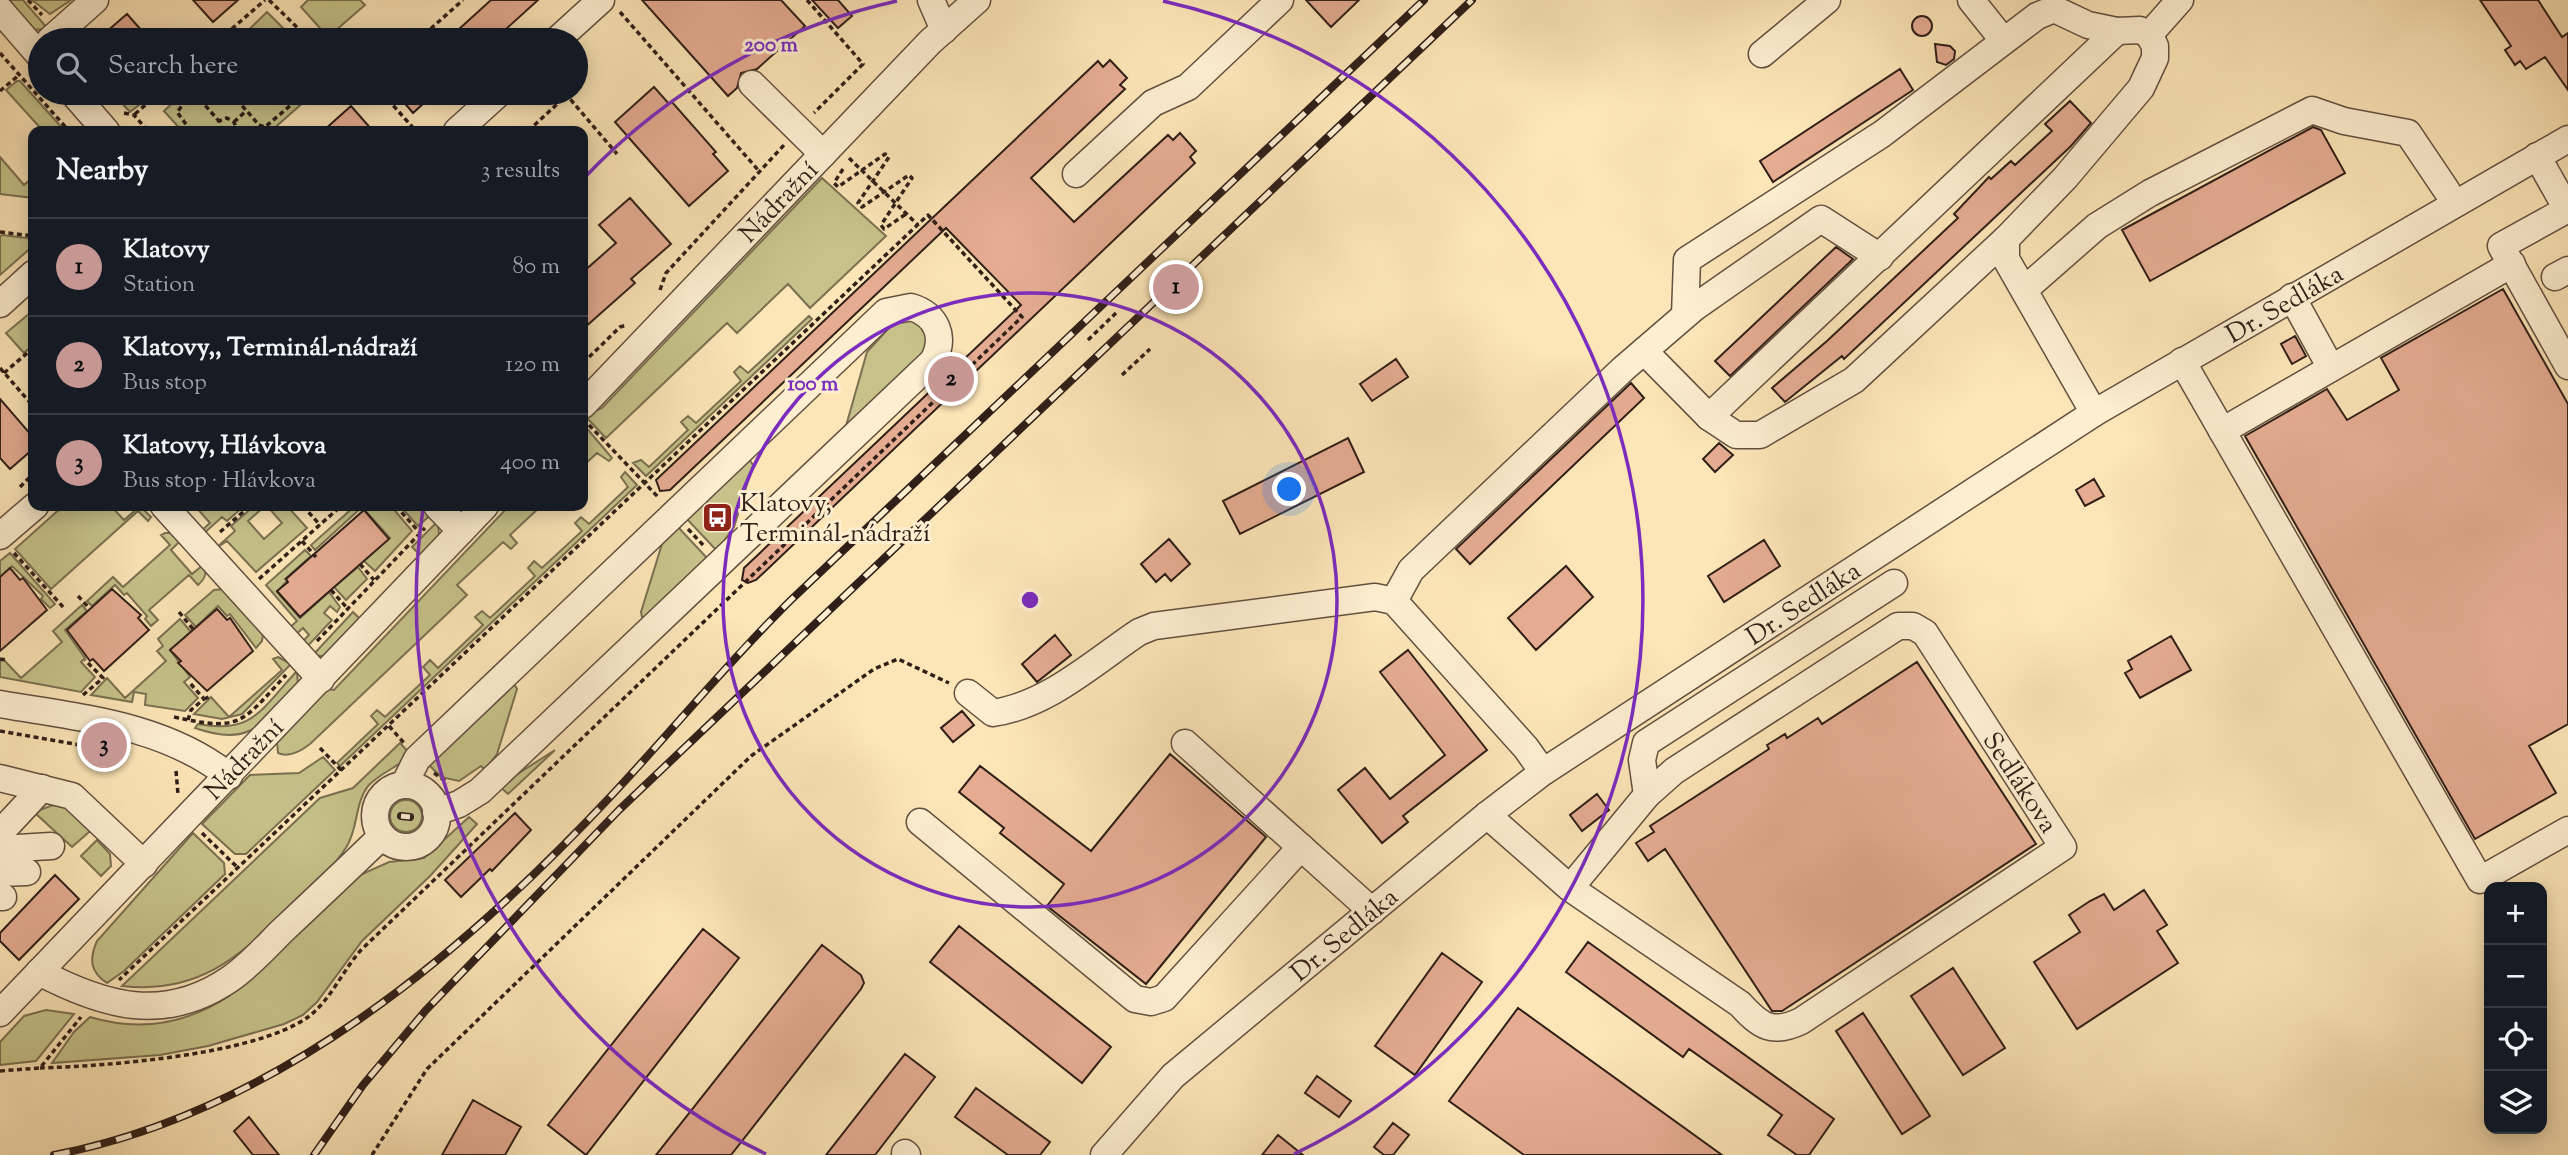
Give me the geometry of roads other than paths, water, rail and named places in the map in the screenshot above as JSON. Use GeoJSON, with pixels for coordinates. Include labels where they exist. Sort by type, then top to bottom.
{"type":"FeatureCollection","features":[{"type":"Feature","properties":{"kind":"street"},"geometry":{"type":"LineString","coordinates":[[65,28],[95,0]]}},
{"type":"Feature","properties":{"kind":"street"},"geometry":{"type":"LineString","coordinates":[[931,0],[944,30]]}},
{"type":"Feature","properties":{"kind":"street","name":"Nádražní"},"geometry":{"type":"LineString","coordinates":[[588,393],[944,30],[977,0]]}},
{"type":"Feature","properties":{"kind":"street"},"geometry":{"type":"LineString","coordinates":[[1076,174],[1153,103],[1188,87],[1280,0]]}},
{"type":"Feature","properties":{"kind":"street"},"geometry":{"type":"LineString","coordinates":[[1762,54],[1827,0]]}},
{"type":"Feature","properties":{"kind":"street"},"geometry":{"type":"LineString","coordinates":[[1971,0],[2003,40]]}},
{"type":"Feature","properties":{"kind":"street"},"geometry":{"type":"LineString","coordinates":[[2148,35],[2180,0]]}},
{"type":"Feature","properties":{"kind":"street"},"geometry":{"type":"LineString","coordinates":[[575,28],[609,5]]}},
{"type":"Feature","properties":{"kind":"street"},"geometry":{"type":"LineString","coordinates":[[1644,351],[1709,416],[1736,435],[1760,435],[1798,416],[1854,380],[2006,239],[2065,178],[2141,88],[2155,58],[2155,46],[2148,35],[2140,30],[2117,31],[2083,24],[2054,9],[2037,16],[1882,134],[1687,260],[1685,315]]}},
{"type":"Feature","properties":{"kind":"street"},"geometry":{"type":"LineString","coordinates":[[0,10],[28,36]]}},
{"type":"Feature","properties":{"kind":"street"},"geometry":{"type":"LineString","coordinates":[[1709,416],[2117,31]]}},
{"type":"Feature","properties":{"kind":"street"},"geometry":{"type":"LineString","coordinates":[[752,84],[823,154]]}},
{"type":"Feature","properties":{"kind":"street"},"geometry":{"type":"LineString","coordinates":[[84,105],[103,126]]}},
{"type":"Feature","properties":{"kind":"street"},"geometry":{"type":"LineString","coordinates":[[108,105],[125,118]]}},
{"type":"Feature","properties":{"kind":"street"},"geometry":{"type":"LineString","coordinates":[[463,126],[486,105]]}},
{"type":"Feature","properties":{"kind":"street"},"geometry":{"type":"LineString","coordinates":[[2024,290],[2097,226],[2170,182],[2312,110],[2344,121],[2409,133],[2447,191]]}},
{"type":"Feature","properties":{"kind":"street","name":"Dr. Sedláka"},"geometry":{"type":"LineString","coordinates":[[1104,1155],[1173,1076],[1487,815],[1543,772],[2094,413],[2568,139]]}},
{"type":"Feature","properties":{"kind":"street"},"geometry":{"type":"LineString","coordinates":[[2538,156],[2568,209],[2501,246],[2568,366]]}},
{"type":"Feature","properties":{"kind":"street"},"geometry":{"type":"LineString","coordinates":[[1394,601],[1411,570],[1685,315],[1821,219],[1880,257]]}},
{"type":"Feature","properties":{"kind":"street"},"geometry":{"type":"LineString","coordinates":[[2006,239],[2007,259],[2094,413]]}},
{"type":"Feature","properties":{"kind":"street"},"geometry":{"type":"LineString","coordinates":[[2222,431],[2512,264]]}},
{"type":"Feature","properties":{"kind":"street"},"geometry":{"type":"LineString","coordinates":[[0,304],[28,279]]}},
{"type":"Feature","properties":{"kind":"street"},"geometry":{"type":"LineString","coordinates":[[2292,297],[2331,368]]}},
{"type":"Feature","properties":{"kind":"street"},"geometry":{"type":"LineString","coordinates":[[404,785],[417,759],[886,312],[902,306],[920,310],[936,325],[939,350],[933,361],[491,780],[467,800],[436,812]]}},
{"type":"Feature","properties":{"kind":"street"},"geometry":{"type":"LineString","coordinates":[[2182,362],[2480,880],[2568,830]]}},
{"type":"Feature","properties":{"kind":"street"},"geometry":{"type":"LineString","coordinates":[[5,542],[31,511]]}},
{"type":"Feature","properties":{"kind":"street"},"geometry":{"type":"LineString","coordinates":[[168,511],[300,660],[321,679]]}},
{"type":"Feature","properties":{"kind":"street"},"geometry":{"type":"LineString","coordinates":[[442,511],[461,531]]}},
{"type":"Feature","properties":{"kind":"street","name":"Nádražní"},"geometry":{"type":"LineString","coordinates":[[0,1013],[480,511]]}},
{"type":"Feature","properties":{"kind":"street"},"geometry":{"type":"LineString","coordinates":[[1647,795],[1642,760],[1646,743],[1894,583]]}},
{"type":"Feature","properties":{"kind":"street"},"geometry":{"type":"LineString","coordinates":[[968,693],[993,713],[1016,709],[1038,700],[1139,632],[1154,626],[1375,597],[1394,601],[1526,748],[1543,772]]}},
{"type":"Feature","properties":{"kind":"street","name":"Sedlákova"},"geometry":{"type":"LineString","coordinates":[[1487,815],[1570,888],[1740,1004],[1759,1024],[1774,1030],[1801,1021],[2063,847],[1924,633],[1913,626],[1898,626],[1674,771],[1647,795],[1570,888]]}},
{"type":"Feature","properties":{"kind":"street"},"geometry":{"type":"LineString","coordinates":[[0,704],[116,725],[164,738],[199,755],[229,776]]}},
{"type":"Feature","properties":{"kind":"street"},"geometry":{"type":"LineString","coordinates":[[1185,743],[1372,911]]}},
{"type":"Feature","properties":{"kind":"street"},"geometry":{"type":"LineString","coordinates":[[2,780],[72,796],[144,864]]}},
{"type":"Feature","properties":{"kind":"street"},"geometry":{"type":"LineString","coordinates":[[404,785],[427,793],[436,812],[434,828],[417,845],[398,846],[382,836],[374,819],[377,804],[386,791],[404,785]]}},
{"type":"Feature","properties":{"kind":"street"},"geometry":{"type":"LineString","coordinates":[[0,832],[42,788]]}},
{"type":"Feature","properties":{"kind":"street"},"geometry":{"type":"LineString","coordinates":[[920,822],[1135,999],[1151,1002],[1164,998],[1301,846]]}},
{"type":"Feature","properties":{"kind":"street"},"geometry":{"type":"LineString","coordinates":[[39,972],[87,996],[125,1006],[156,1006],[193,998],[239,972],[382,836]]}},
{"type":"Feature","properties":{"kind":"street"},"geometry":{"type":"LineString","coordinates":[[0,849],[17,877]]}},
{"type":"Feature","properties":{"kind":"street"},"geometry":{"type":"LineString","coordinates":[[0,861],[17,877]]}},
{"type":"Feature","properties":{"kind":"railway"},"geometry":{"type":"LineString","coordinates":[[54,1155],[135,1134],[213,1103],[288,1065],[359,1019],[427,969],[492,914],[553,856],[791,600],[1424,0]]}},
{"type":"Feature","properties":{"kind":"railway"},"geometry":{"type":"LineString","coordinates":[[314,1155],[363,1085],[426,1010],[619,810],[1472,0]]}},
{"type":"Feature","properties":{"kind":"railway"},"geometry":{"type":"LineString","coordinates":[[401,816],[410,817]]}},
{"type":"Feature","properties":{"kind":"place","name":"Klatovy"},"geometry":{"type":"Point","coordinates":[1176,287]}},
{"type":"Feature","properties":{"kind":"place","name":"Klatovy,, Terminál-nádraží"},"geometry":{"type":"Point","coordinates":[951,379]}},
{"type":"Feature","properties":{"kind":"place","name":"Klatovy, Terminál-nádraží"},"geometry":{"type":"Point","coordinates":[717,517]}},
{"type":"Feature","properties":{"kind":"place","name":"Klatovy, Hlávkova"},"geometry":{"type":"Point","coordinates":[104,745]}}]}
